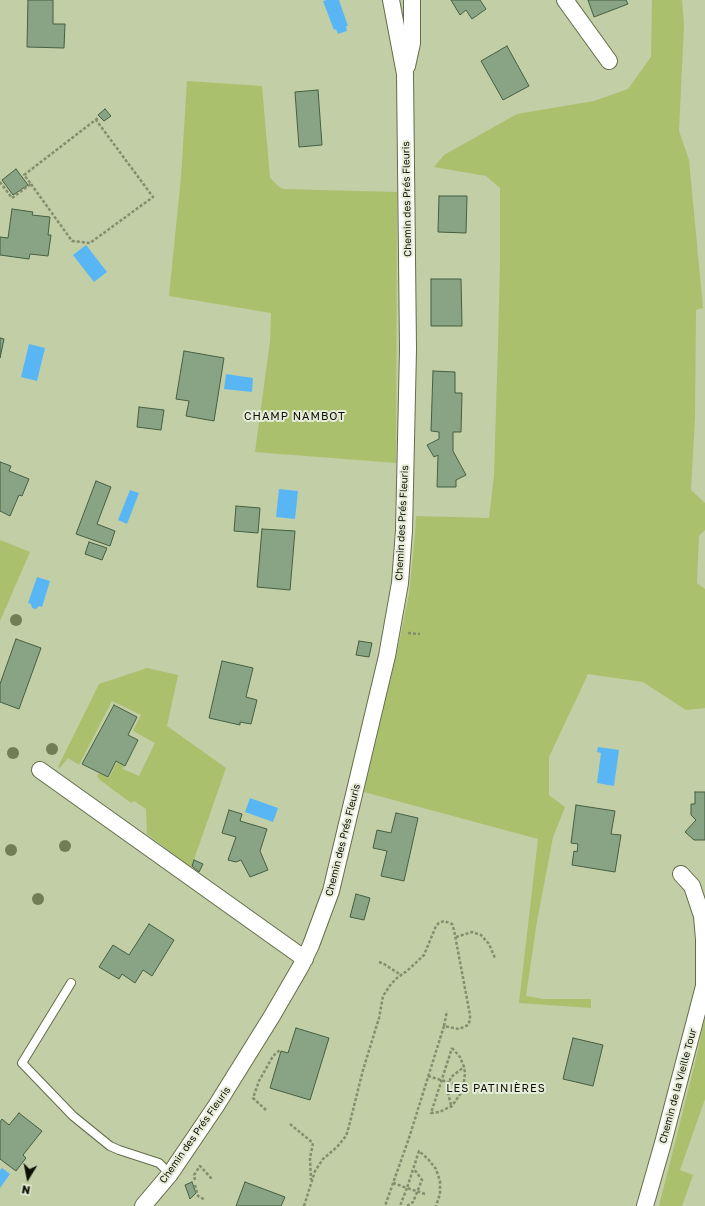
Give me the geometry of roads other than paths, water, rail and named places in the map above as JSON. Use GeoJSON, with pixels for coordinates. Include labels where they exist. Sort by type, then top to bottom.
{"type":"FeatureCollection","features":[{"type":"Feature","properties":{"kind":"street","name":"Chemin des Prés Fleuris"},"geometry":{"type":"LineString","coordinates":[[143,1206],[170,1174],[216,1106],[257,1041],[305,959],[333,885],[387,656],[400,583],[404,531],[408,349],[405,74],[391,0]]}},
{"type":"Feature","properties":{"kind":"street","name":"Chemin des Prés Fleuris"},"geometry":{"type":"LineString","coordinates":[[405,74],[412,43],[412,0]]}},
{"type":"Feature","properties":{"kind":"street"},"geometry":{"type":"LineString","coordinates":[[565,0],[609,62]]}},
{"type":"Feature","properties":{"kind":"street"},"geometry":{"type":"LineString","coordinates":[[40,770],[305,959]]}},
{"type":"Feature","properties":{"kind":"street","name":"Chemin de la Vieille Tour"},"geometry":{"type":"LineString","coordinates":[[645,1206],[704,986],[704,939],[702,916],[692,886],[681,874]]}},
{"type":"Feature","properties":{"kind":"lane"},"geometry":{"type":"LineString","coordinates":[[71,983],[22,1063],[73,1116],[110,1146],[159,1163],[170,1174]]}},
{"type":"Feature","properties":{"kind":"water"},"geometry":{"type":"Polygon","coordinates":[[[339,0],[348,26],[346,26],[347,31],[338,34],[336,29],[334,30],[323,1],[339,0]]]}},
{"type":"Feature","properties":{"kind":"water"},"geometry":{"type":"Polygon","coordinates":[[[86,245],[107,272],[94,282],[73,255],[86,245]]]}},
{"type":"Feature","properties":{"kind":"water"},"geometry":{"type":"Polygon","coordinates":[[[29,344],[45,348],[37,381],[21,377],[29,344]]]}},
{"type":"Feature","properties":{"kind":"water"},"geometry":{"type":"Polygon","coordinates":[[[226,374],[253,378],[252,392],[224,389],[226,374]]]}},
{"type":"Feature","properties":{"kind":"water"},"geometry":{"type":"Polygon","coordinates":[[[279,489],[298,491],[295,519],[276,517],[279,489]]]}},
{"type":"Feature","properties":{"kind":"water"},"geometry":{"type":"Polygon","coordinates":[[[130,490],[139,493],[127,524],[118,520],[130,490]]]}},
{"type":"Feature","properties":{"kind":"water"},"geometry":{"type":"Polygon","coordinates":[[[37,577],[50,581],[42,607],[39,606],[36,609],[32,608],[31,604],[28,603],[37,577]]]}},
{"type":"Feature","properties":{"kind":"water"},"geometry":{"type":"Polygon","coordinates":[[[598,747],[619,750],[614,786],[597,783],[601,753],[597,752],[598,747]]]}},
{"type":"Feature","properties":{"kind":"water"},"geometry":{"type":"Polygon","coordinates":[[[250,798],[278,808],[273,822],[245,812],[250,798]]]}},
{"type":"Feature","properties":{"kind":"water"},"geometry":{"type":"Polygon","coordinates":[[[2,1168],[10,1174],[0,1188],[0,1170],[2,1168]]]}},
{"type":"Feature","properties":{"kind":"district","name":"CHAMP NAMBOT"},"geometry":{"type":"Point","coordinates":[295,417]}},
{"type":"Feature","properties":{"kind":"district","name":"LES PATINIÈRES"},"geometry":{"type":"Point","coordinates":[496,1089]}}]}
